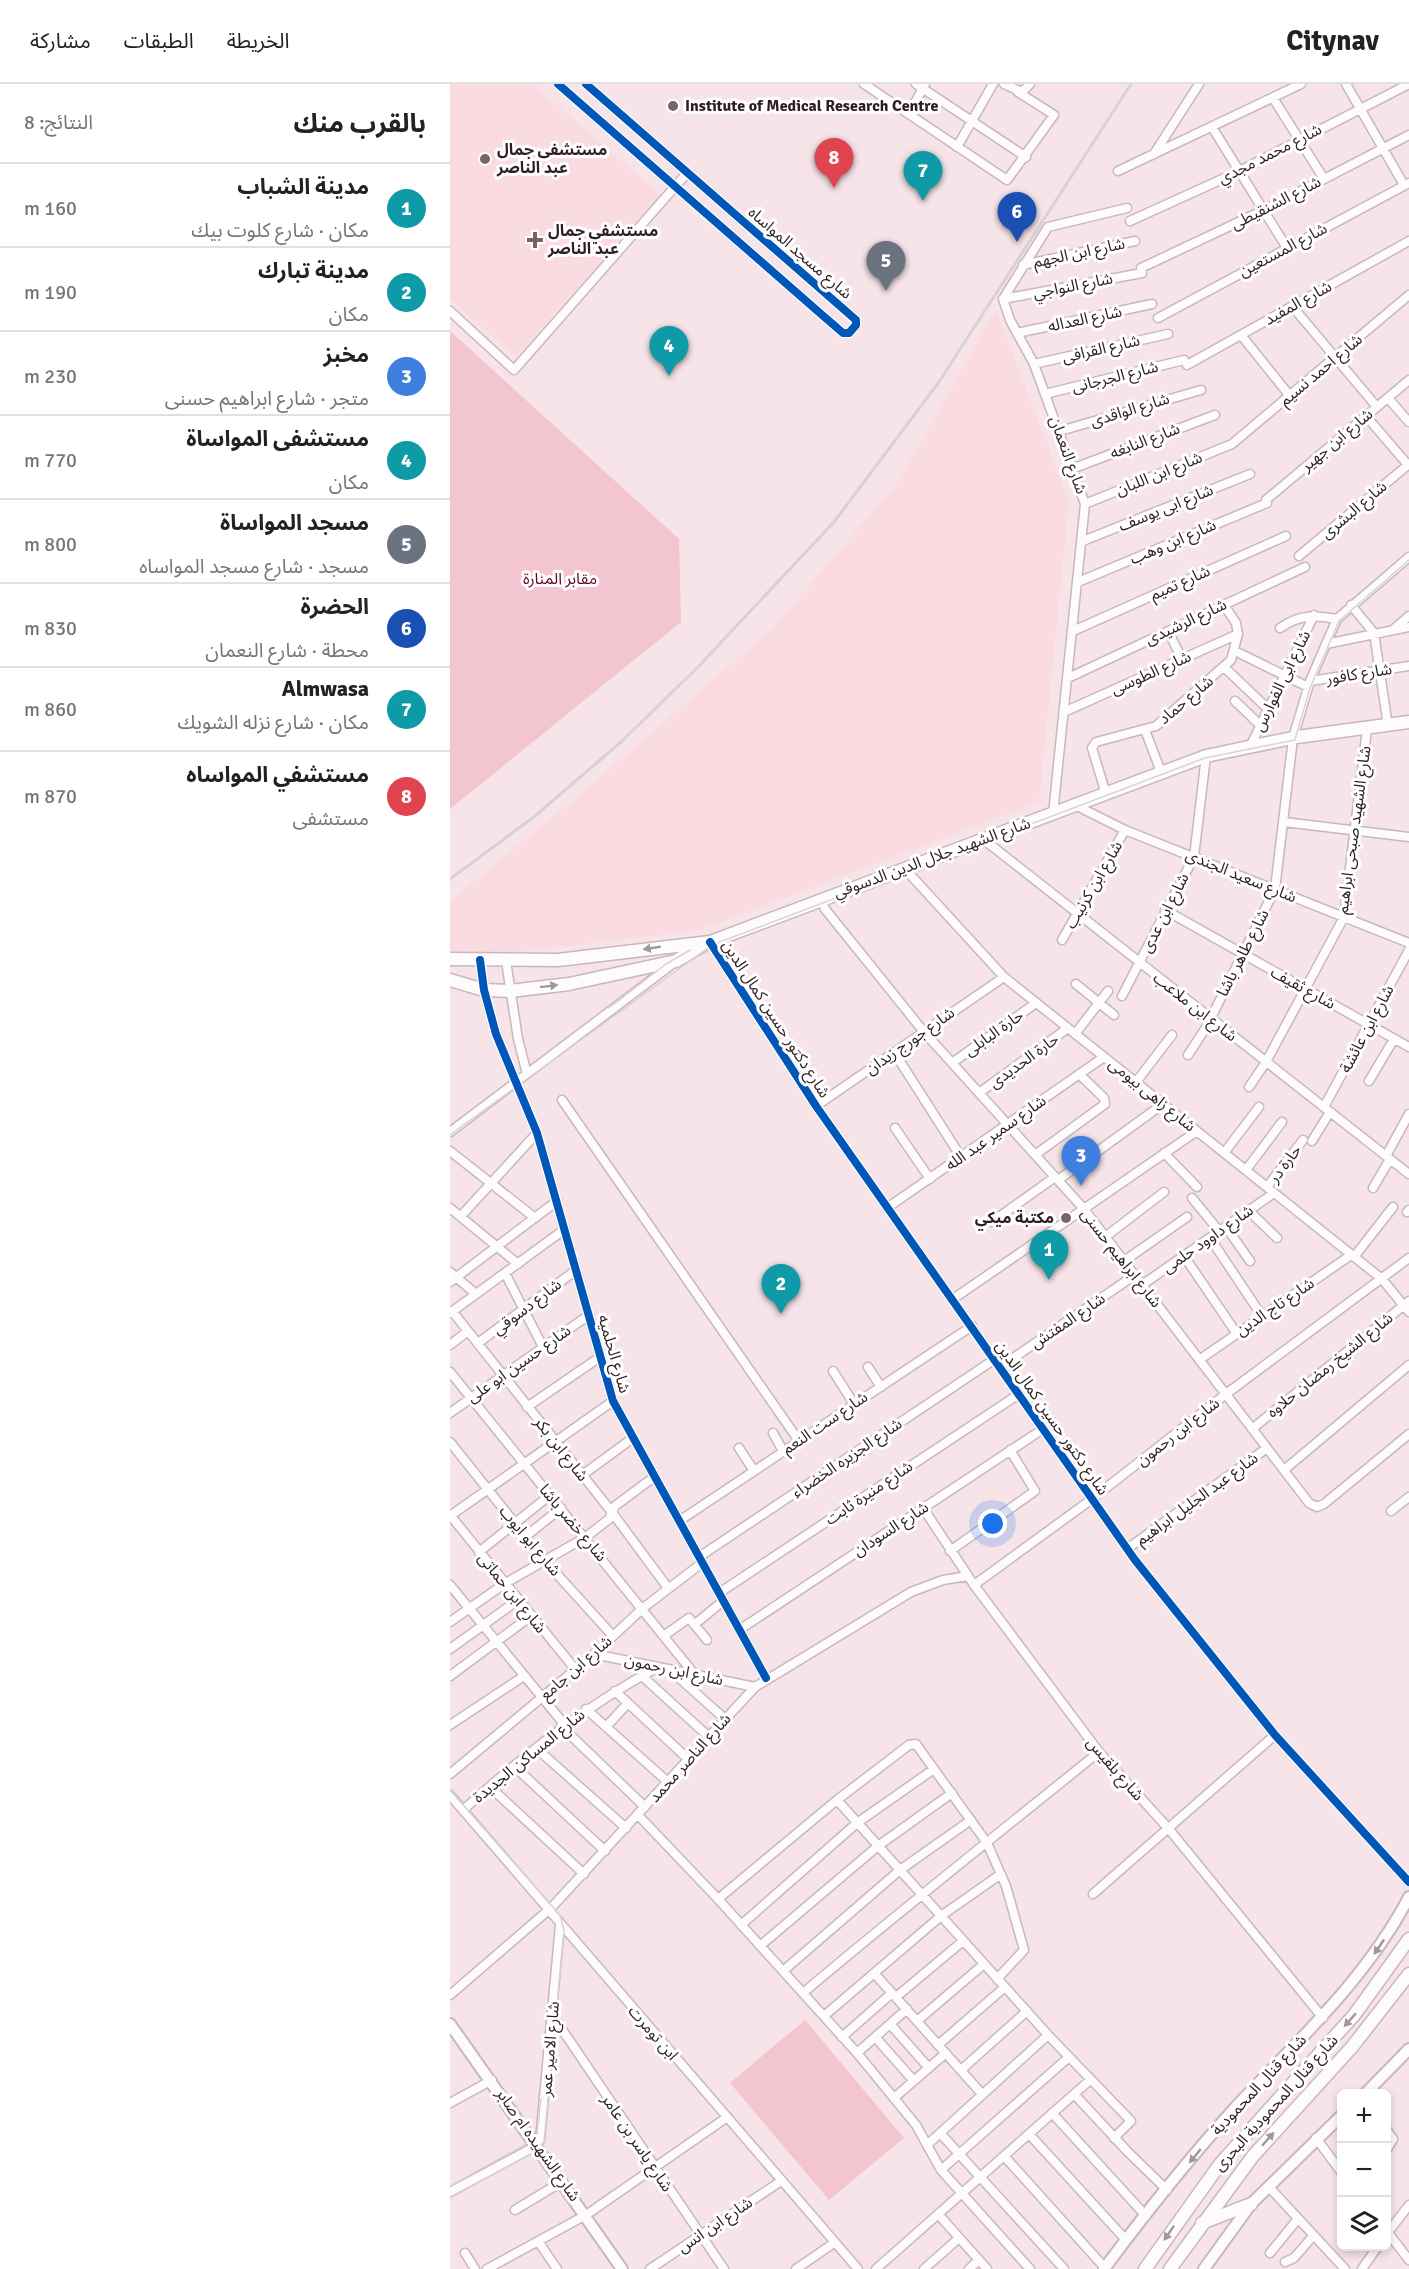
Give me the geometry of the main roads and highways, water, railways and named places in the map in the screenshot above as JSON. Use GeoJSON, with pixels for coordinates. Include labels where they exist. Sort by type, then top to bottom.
{"type":"FeatureCollection","features":[{"type":"Feature","properties":{"kind":"main road","name":"شارع الشهيد جلال الدين الدسوقي"},"geometry":{"type":"LineString","coordinates":[[450,959],[506,961],[595,957],[686,943],[710,942],[1206,756],[1293,738],[1409,722]]}},
{"type":"Feature","properties":{"kind":"main road"},"geometry":{"type":"LineString","coordinates":[[450,980],[484,990],[510,991],[569,984],[676,961],[710,942]]}},
{"type":"Feature","properties":{"kind":"main road","name":"شارع قنال المحمودية البحرى"},"geometry":{"type":"LineString","coordinates":[[1145,2269],[1220,2164],[1355,2014],[1409,1939]]}},
{"type":"Feature","properties":{"kind":"main road","name":"شارع قنال المحمودية البحرى"},"geometry":{"type":"LineString","coordinates":[[1170,2269],[1253,2156],[1374,2022],[1409,1974]]}},
{"type":"Feature","properties":{"kind":"main road"},"geometry":{"type":"LineString","coordinates":[[1201,2224],[1251,2204]]}},
{"type":"Feature","properties":{"kind":"tram line"},"geometry":{"type":"LineString","coordinates":[[450,1135],[712,945],[1205,758],[1295,740],[1310,688],[1339,621],[1409,560]]}},
{"type":"Feature","properties":{"kind":"tram line"},"geometry":{"type":"LineString","coordinates":[[609,1008],[666,964],[690,950]]}},
{"type":"Feature","properties":{"kind":"tram line"},"geometry":{"type":"LineString","coordinates":[[450,1790],[560,1915],[564,1930],[544,2142],[533,2153],[450,2198]]}},
{"type":"Feature","properties":{"kind":"tram line"},"geometry":{"type":"LineString","coordinates":[[450,2186],[533,2140],[537,2134],[541,2099]]}},
{"type":"Feature","properties":{"kind":"railway"},"geometry":{"type":"LineString","coordinates":[[450,879],[535,816],[622,741],[698,667],[834,522],[939,382],[1131,84]]}},
{"type":"Feature","properties":{"kind":"place","name":"Institute of Medical Research Centre"},"geometry":{"type":"Point","coordinates":[673,106]}},
{"type":"Feature","properties":{"kind":"place","name":"مستشفى جمال عبد الناصر"},"geometry":{"type":"Point","coordinates":[485,159]}},
{"type":"Feature","properties":{"kind":"place","name":"مستشفي المواساه"},"geometry":{"type":"Point","coordinates":[834,188]}},
{"type":"Feature","properties":{"kind":"place","name":"Almwasa"},"geometry":{"type":"Point","coordinates":[923,201]}},
{"type":"Feature","properties":{"kind":"place","name":"مستشفي جمال عبد الناصر"},"geometry":{"type":"Point","coordinates":[535,240]}},
{"type":"Feature","properties":{"kind":"place","name":"الحضرة"},"geometry":{"type":"Point","coordinates":[1017,242]}},
{"type":"Feature","properties":{"kind":"place","name":"مسجد المواساة"},"geometry":{"type":"Point","coordinates":[886,291]}},
{"type":"Feature","properties":{"kind":"place","name":"مستشفى المواساة"},"geometry":{"type":"Point","coordinates":[669,376]}},
{"type":"Feature","properties":{"kind":"place","name":"مخبز"},"geometry":{"type":"Point","coordinates":[1081,1186]}},
{"type":"Feature","properties":{"kind":"place","name":"مكتبة ميكي"},"geometry":{"type":"Point","coordinates":[1066,1218]}},
{"type":"Feature","properties":{"kind":"place","name":"مدينة الشباب"},"geometry":{"type":"Point","coordinates":[1049,1280]}},
{"type":"Feature","properties":{"kind":"place","name":"مدينة تبارك"},"geometry":{"type":"Point","coordinates":[781,1314]}},
{"type":"Feature","properties":{"kind":"park label","name":"مقابر المنارة"},"geometry":{"type":"Point","coordinates":[560,579]}}]}
